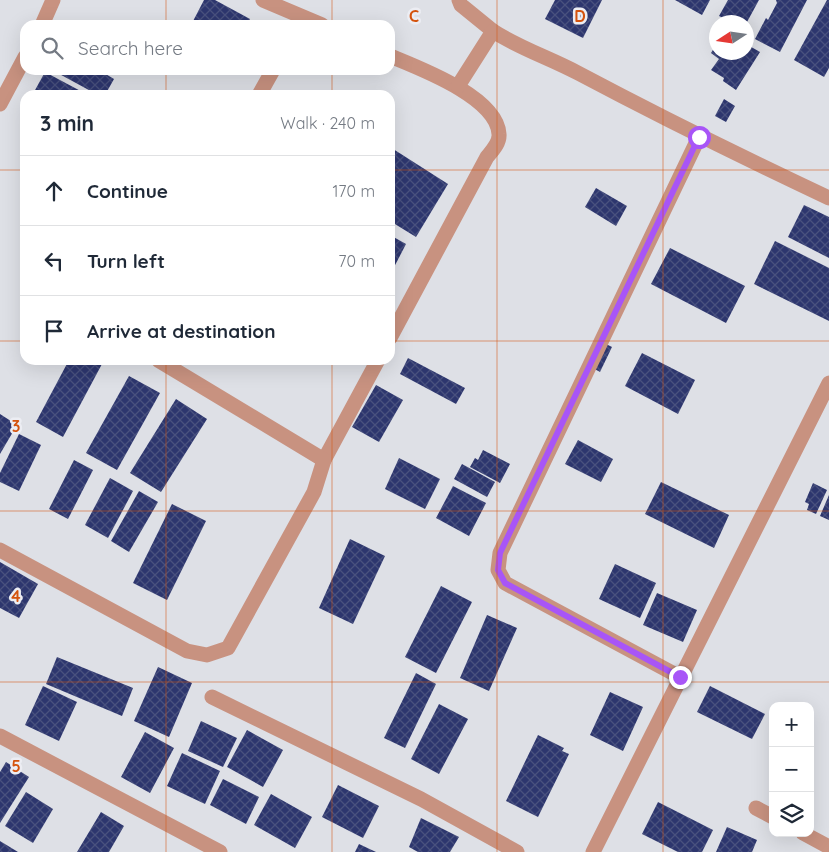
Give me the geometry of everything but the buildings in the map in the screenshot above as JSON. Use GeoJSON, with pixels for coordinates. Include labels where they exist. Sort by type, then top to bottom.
{"type":"FeatureCollection","features":[{"type":"Feature","properties":{"kind":"street"},"geometry":{"type":"LineString","coordinates":[[44,20],[52,0]]}},
{"type":"Feature","properties":{"kind":"street"},"geometry":{"type":"LineString","coordinates":[[263,0],[298,20]]}},
{"type":"Feature","properties":{"kind":"street"},"geometry":{"type":"LineString","coordinates":[[459,0],[461,5],[511,43],[559,63],[699,137],[829,198]]}},
{"type":"Feature","properties":{"kind":"street"},"geometry":{"type":"LineString","coordinates":[[458,86],[493,31]]}},
{"type":"Feature","properties":{"kind":"street"},"geometry":{"type":"LineString","coordinates":[[395,58],[458,86],[494,117],[499,134],[498,140],[395,329]]}},
{"type":"Feature","properties":{"kind":"street"},"geometry":{"type":"LineString","coordinates":[[0,104],[20,66]]}},
{"type":"Feature","properties":{"kind":"street"},"geometry":{"type":"LineString","coordinates":[[262,90],[270,75]]}},
{"type":"Feature","properties":{"kind":"street"},"geometry":{"type":"LineString","coordinates":[[680,677],[505,583],[498,570],[500,553],[699,137]]}},
{"type":"Feature","properties":{"kind":"street"},"geometry":{"type":"LineString","coordinates":[[167,365],[288,436],[324,460]]}},
{"type":"Feature","properties":{"kind":"street"},"geometry":{"type":"LineString","coordinates":[[0,550],[187,651],[207,655],[228,648],[314,492],[324,460],[375,365]]}},
{"type":"Feature","properties":{"kind":"street"},"geometry":{"type":"LineString","coordinates":[[593,852],[829,383]]}},
{"type":"Feature","properties":{"kind":"street"},"geometry":{"type":"LineString","coordinates":[[212,697],[421,799],[517,852]]}},
{"type":"Feature","properties":{"kind":"street"},"geometry":{"type":"LineString","coordinates":[[0,736],[220,852]]}},
{"type":"Feature","properties":{"kind":"street"},"geometry":{"type":"LineString","coordinates":[[756,808],[769,815]]}},
{"type":"Feature","properties":{"kind":"street"},"geometry":{"type":"LineString","coordinates":[[810,837],[829,847]]}},
{"type":"Feature","properties":{"kind":"route"},"geometry":{"type":"LineString","coordinates":[[680,677],[505,583],[498,570],[500,553],[699,137]]}}]}
